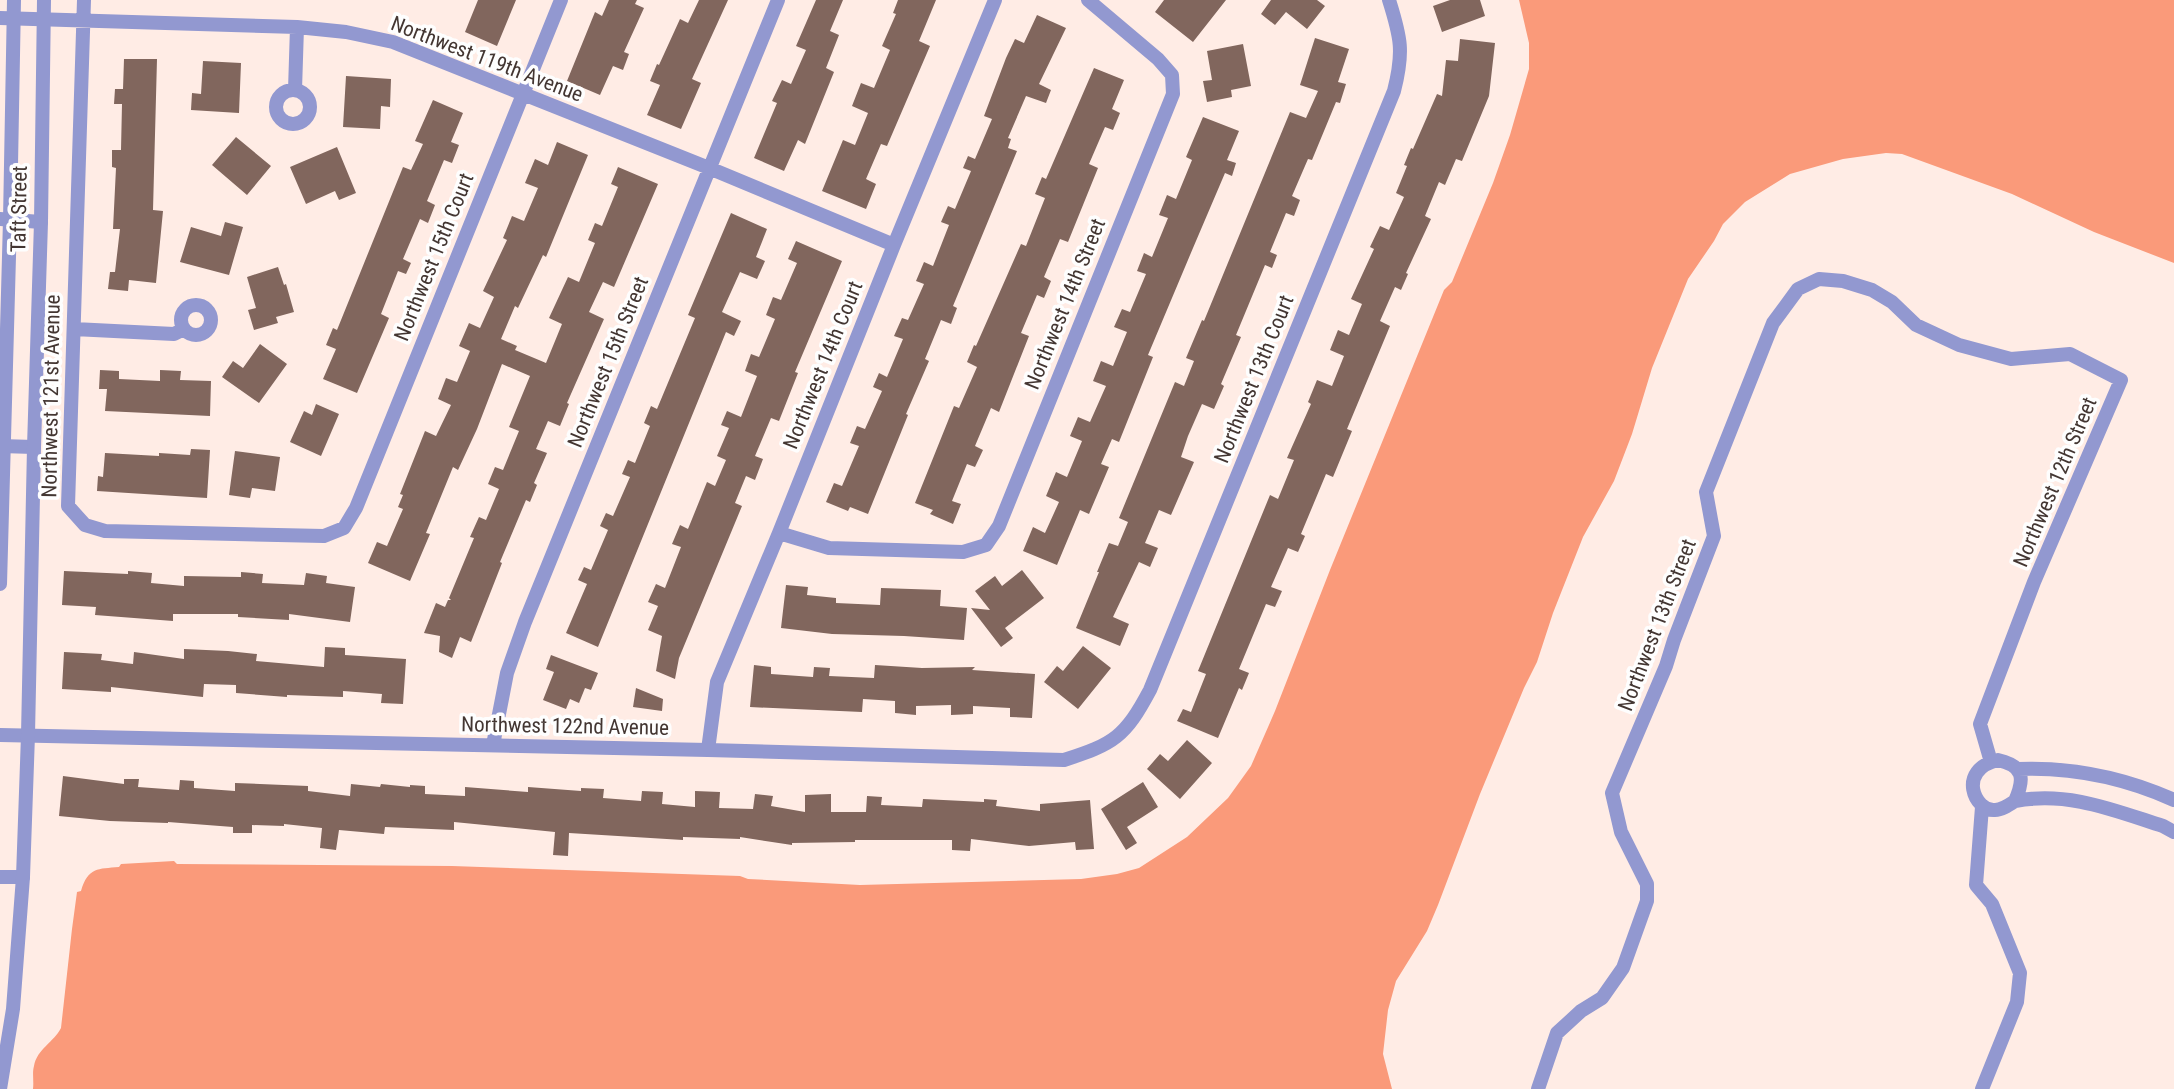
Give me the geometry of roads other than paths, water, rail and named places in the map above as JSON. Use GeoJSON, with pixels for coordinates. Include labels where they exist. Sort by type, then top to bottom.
{"type":"FeatureCollection","features":[{"type":"Feature","properties":{"kind":"street","name":"Taft Street"},"geometry":{"type":"LineString","coordinates":[[0,584],[6,18],[13,0]]}},
{"type":"Feature","properties":{"kind":"street","name":"Taft Street"},"geometry":{"type":"LineString","coordinates":[[1,1089],[13,1009],[23,877],[29,735],[44,0]]}},
{"type":"Feature","properties":{"kind":"street","name":"Northwest 121st Avenue"},"geometry":{"type":"LineString","coordinates":[[84,0],[68,506],[85,525],[106,531],[324,536],[344,528]]}},
{"type":"Feature","properties":{"kind":"street","name":"Northwest 15th Court"},"geometry":{"type":"LineString","coordinates":[[344,528],[355,508],[561,0]]}},
{"type":"Feature","properties":{"kind":"street","name":"Northwest 15th Street"},"geometry":{"type":"LineString","coordinates":[[493,745],[507,673],[525,622],[778,0]]}},
{"type":"Feature","properties":{"kind":"street","name":"Northwest 14th Court"},"geometry":{"type":"LineString","coordinates":[[708,750],[717,681],[995,0]]}},
{"type":"Feature","properties":{"kind":"street","name":"Northwest 14th Street"},"geometry":{"type":"LineString","coordinates":[[779,533],[829,548],[963,552],[986,545],[999,526],[1173,93],[1172,75],[1158,59],[1088,0]]}},
{"type":"Feature","properties":{"kind":"street","name":"Northwest 13th Court"},"geometry":{"type":"LineString","coordinates":[[1122,733],[1137,714],[1150,690],[1394,91],[1401,63],[1400,33],[1389,0]]}},
{"type":"Feature","properties":{"kind":"street","name":"Northwest 119th Avenue"},"geometry":{"type":"LineString","coordinates":[[6,18],[297,27],[346,32],[393,43],[894,244]]}},
{"type":"Feature","properties":{"kind":"street"},"geometry":{"type":"LineString","coordinates":[[295,90],[297,27]]}},
{"type":"Feature","properties":{"kind":"street"},"geometry":{"type":"LineString","coordinates":[[5,219],[41,222]]}},
{"type":"Feature","properties":{"kind":"street","name":"Northwest 13th Street"},"geometry":{"type":"LineString","coordinates":[[1538,1089],[1557,1033],[1581,1011],[1602,998],[1623,968],[1647,901],[1647,884],[1621,832],[1612,793],[1666,666],[1714,536],[1706,492],[1773,323],[1798,289],[1819,279],[1843,281],[1872,290],[1892,302],[1916,325],[1959,345]]}},
{"type":"Feature","properties":{"kind":"street"},"geometry":{"type":"LineString","coordinates":[[74,329],[174,334],[184,329]]}},
{"type":"Feature","properties":{"kind":"street","name":"Northwest 12th Street"},"geometry":{"type":"LineString","coordinates":[[1959,345],[2011,359],[2070,354],[2121,380],[2034,582],[1980,724],[1991,762]]}},
{"type":"Feature","properties":{"kind":"street"},"geometry":{"type":"LineString","coordinates":[[1,446],[34,447]]}},
{"type":"Feature","properties":{"kind":"street","name":"Northwest 122nd Avenue"},"geometry":{"type":"LineString","coordinates":[[0,736],[493,745],[1064,760],[1099,749],[1122,733]]}},
{"type":"Feature","properties":{"kind":"street"},"geometry":{"type":"LineString","coordinates":[[1982,1089],[2017,1002],[2020,973],[1992,904],[1976,884],[1982,807],[1972,781],[1977,770],[1998,760],[2009,762],[2018,769],[2022,775],[2015,801]]}},
{"type":"Feature","properties":{"kind":"street"},"geometry":{"type":"LineString","coordinates":[[2018,769],[2043,768],[2079,772],[2156,792],[2174,800]]}},
{"type":"Feature","properties":{"kind":"street"},"geometry":{"type":"LineString","coordinates":[[1982,807],[1992,811],[2015,801],[2037,797],[2078,800],[2163,826],[2174,832]]}},
{"type":"Feature","properties":{"kind":"street"},"geometry":{"type":"LineString","coordinates":[[0,877],[23,877]]}}]}
